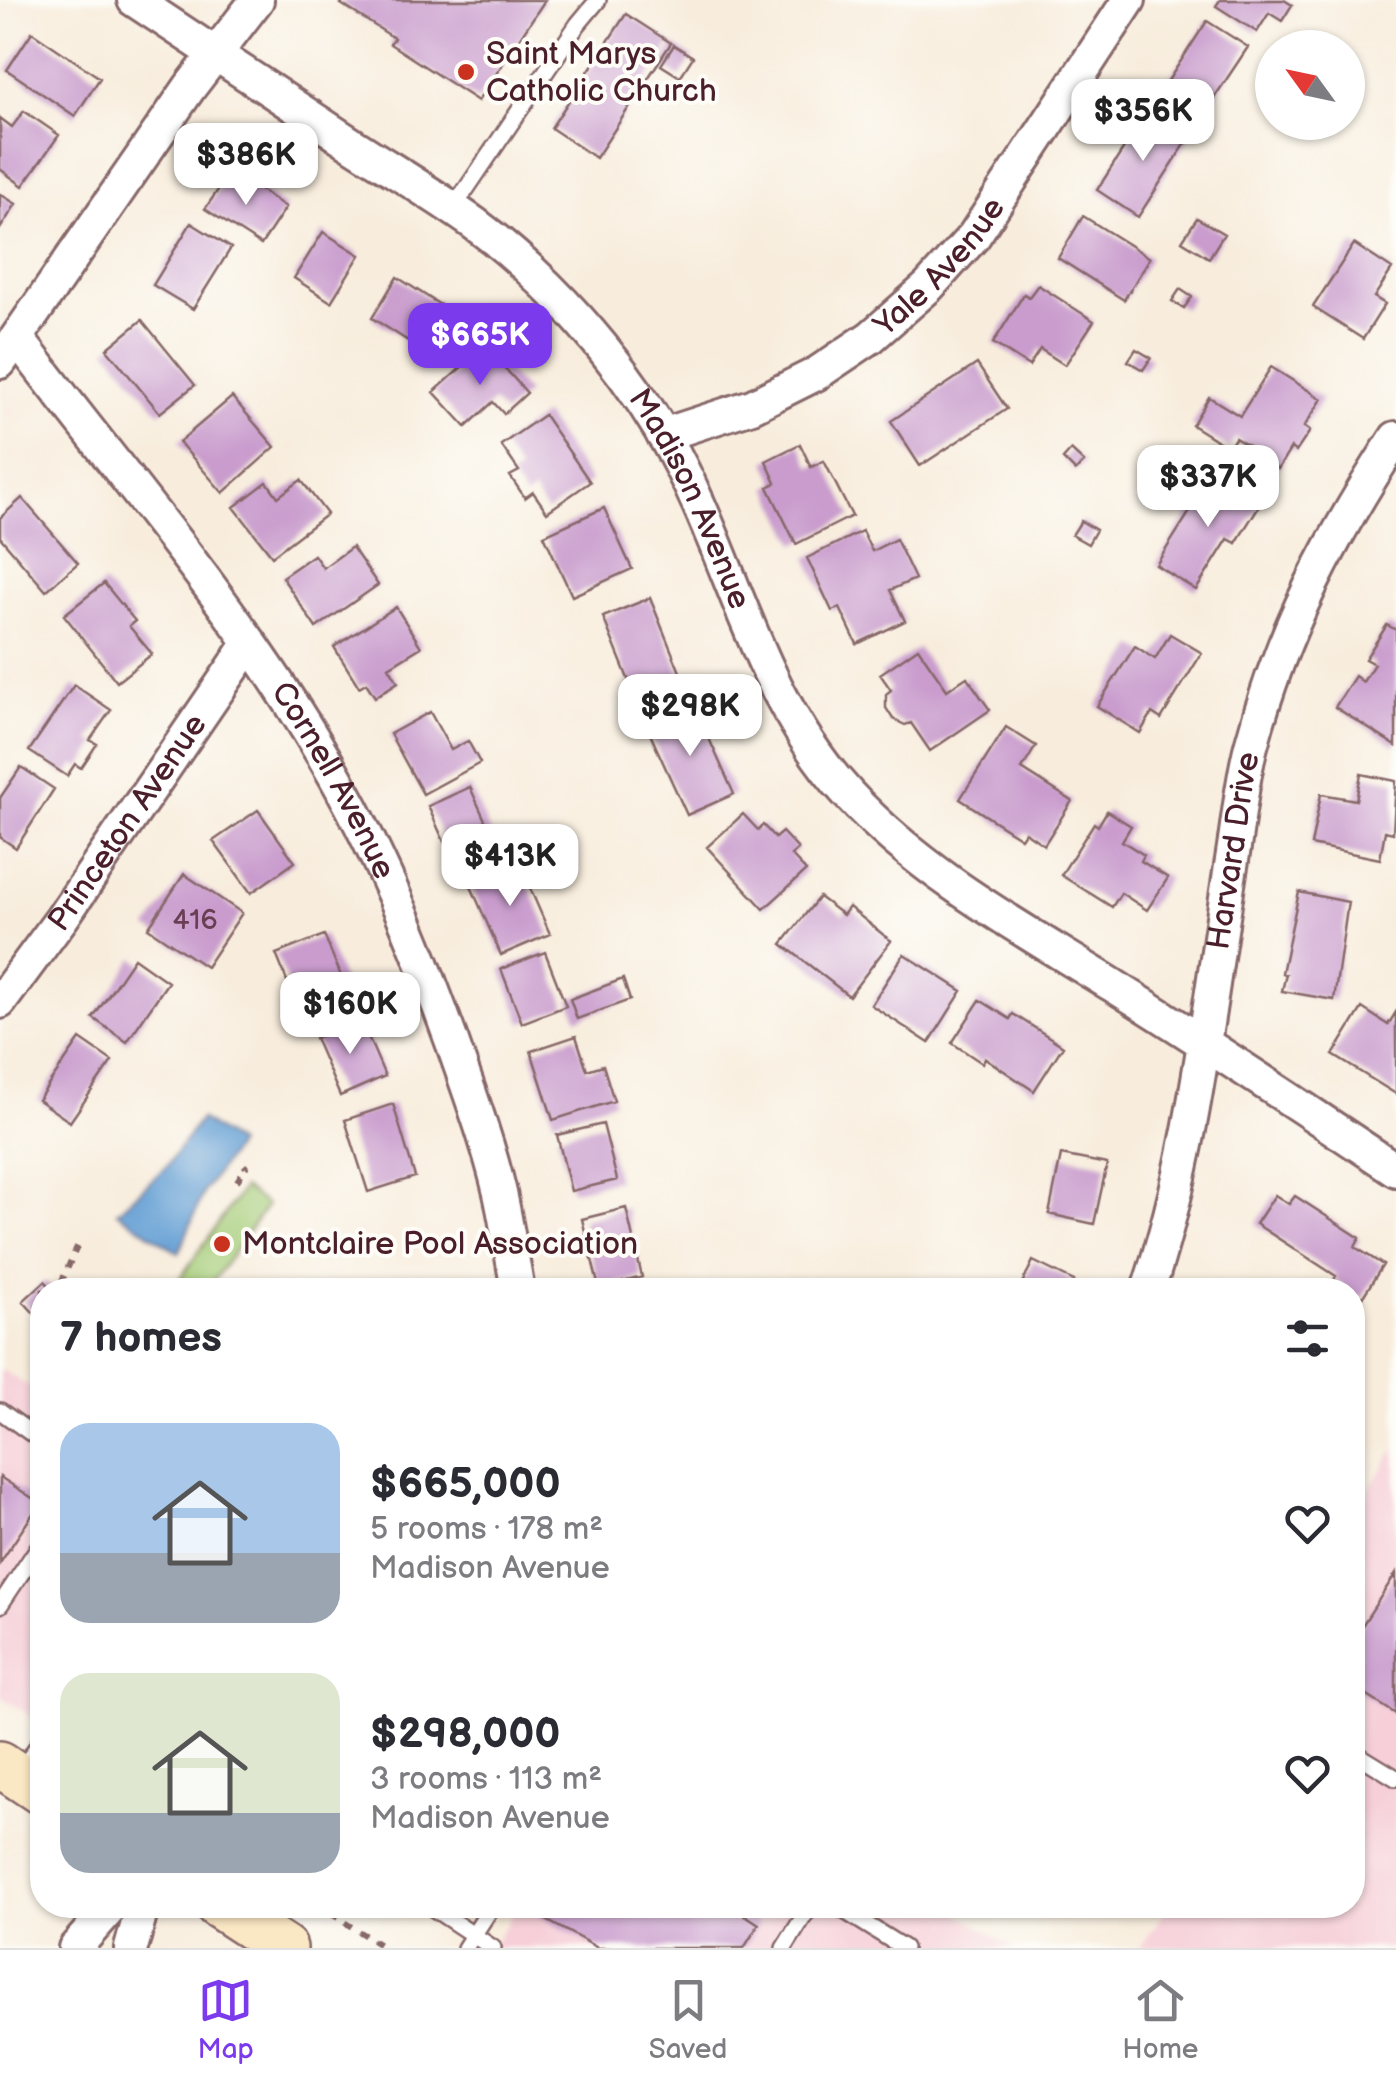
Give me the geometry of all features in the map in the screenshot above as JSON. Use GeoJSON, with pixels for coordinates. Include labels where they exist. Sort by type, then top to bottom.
{"type":"FeatureCollection","features":[{"type":"Feature","properties":{"kind":"main road"},"geometry":{"type":"LineString","coordinates":[[238,1918],[284,1948]]}},
{"type":"Feature","properties":{"kind":"street","name":"Madison Avenue"},"geometry":{"type":"LineString","coordinates":[[134,0],[452,210],[530,271],[574,316],[628,382],[664,435],[691,488],[768,675],[803,736],[846,792],[896,842],[944,879],[1202,1041],[1396,1170]]}},
{"type":"Feature","properties":{"kind":"street"},"geometry":{"type":"LineString","coordinates":[[8,350],[257,0]]}},
{"type":"Feature","properties":{"kind":"street","name":"Yale Avenue"},"geometry":{"type":"LineString","coordinates":[[664,435],[752,406],[816,374],[872,337],[929,286],[974,236],[1129,0]]}},
{"type":"Feature","properties":{"kind":"street","name":"Cornell Avenue"},"geometry":{"type":"LineString","coordinates":[[8,350],[151,507],[250,643],[326,759],[379,864],[429,979],[472,1097],[500,1191],[516,1278]]}},
{"type":"Feature","properties":{"kind":"street","name":"Harvard Drive"},"geometry":{"type":"LineString","coordinates":[[1152,1278],[1167,1234],[1186,1149],[1250,748],[1306,591],[1346,514],[1395,441]]}},
{"type":"Feature","properties":{"kind":"street","name":"Princeton Avenue"},"geometry":{"type":"LineString","coordinates":[[0,1002],[250,643]]}},
{"type":"Feature","properties":{"kind":"street"},"geometry":{"type":"LineString","coordinates":[[75,1948],[102,1918]]}},
{"type":"Feature","properties":{"kind":"street"},"geometry":{"type":"LineString","coordinates":[[130,1948],[139,1918]]}},
{"type":"Feature","properties":{"kind":"lane"},"geometry":{"type":"LineString","coordinates":[[452,210],[598,0]]}},
{"type":"Feature","properties":{"kind":"lane"},"geometry":{"type":"LineString","coordinates":[[0,1411],[30,1432]]}},
{"type":"Feature","properties":{"kind":"lane"},"geometry":{"type":"LineString","coordinates":[[0,1605],[30,1560]]}},
{"type":"Feature","properties":{"kind":"lane"},"geometry":{"type":"LineString","coordinates":[[1365,1758],[1396,1778]]}},
{"type":"Feature","properties":{"kind":"lane"},"geometry":{"type":"LineString","coordinates":[[442,1918],[469,1942],[494,1948]]}},
{"type":"Feature","properties":{"kind":"lane"},"geometry":{"type":"LineString","coordinates":[[469,1942],[485,1918]]}},
{"type":"Feature","properties":{"kind":"lane"},"geometry":{"type":"LineString","coordinates":[[784,1948],[803,1918]]}},
{"type":"Feature","properties":{"kind":"lane"},"geometry":{"type":"LineString","coordinates":[[855,1918],[904,1948]]}},
{"type":"Feature","properties":{"kind":"path"},"geometry":{"type":"LineString","coordinates":[[236,1182],[244,1165]]}},
{"type":"Feature","properties":{"kind":"path"},"geometry":{"type":"LineString","coordinates":[[63,1278],[80,1240]]}},
{"type":"Feature","properties":{"kind":"path"},"geometry":{"type":"LineString","coordinates":[[338,1918],[384,1948]]}},
{"type":"Feature","properties":{"kind":"shaded area"},"geometry":{"type":"Polygon","coordinates":[[[0,1369],[30,1387],[30,1715],[0,1696],[0,1369]]]}},
{"type":"Feature","properties":{"kind":"shaded area"},"geometry":{"type":"Polygon","coordinates":[[[1396,1448],[1396,1948],[1140,1948],[1160,1918],[1365,1918],[1365,1495],[1396,1448]]]}},
{"type":"Feature","properties":{"kind":"shaded area"},"geometry":{"type":"Polygon","coordinates":[[[510,1918],[966,1918],[1013,1948],[491,1948],[510,1918]]]}},
{"type":"Feature","properties":{"kind":"green space","name":"Montclaire Pool Association"},"geometry":{"type":"Polygon","coordinates":[[[243,1188],[267,1205],[216,1278],[180,1278],[243,1188]]]}},
{"type":"Feature","properties":{"kind":"water"},"geometry":{"type":"Polygon","coordinates":[[[200,1119],[237,1144],[204,1191],[179,1253],[117,1212],[167,1166],[200,1119]]]}},
{"type":"Feature","properties":{"kind":"building","name":"Saint Marys Catholic Church"},"geometry":{"type":"Polygon","coordinates":[[[344,0],[545,0],[478,101],[390,44],[394,38],[341,4],[344,0]]]}},
{"type":"Feature","properties":{"kind":"building"},"geometry":{"type":"Polygon","coordinates":[[[1220,0],[1284,0],[1292,5],[1282,21],[1269,13],[1255,31],[1216,6],[1220,0]]]}},
{"type":"Feature","properties":{"kind":"building"},"geometry":{"type":"Polygon","coordinates":[[[626,14],[671,43],[596,158],[551,128],[626,14]]]}},
{"type":"Feature","properties":{"kind":"building"},"geometry":{"type":"Polygon","coordinates":[[[1207,21],[1248,47],[1200,119],[1160,93],[1207,21]]]}},
{"type":"Feature","properties":{"kind":"building"},"geometry":{"type":"Polygon","coordinates":[[[32,32],[100,78],[75,116],[7,70],[32,32]]]}},
{"type":"Feature","properties":{"kind":"building"},"geometry":{"type":"Polygon","coordinates":[[[674,45],[693,57],[680,77],[661,65],[674,45]]]}},
{"type":"Feature","properties":{"kind":"building"},"geometry":{"type":"Polygon","coordinates":[[[24,111],[59,135],[23,186],[0,169],[0,118],[12,127],[24,111]]]}},
{"type":"Feature","properties":{"kind":"building"},"geometry":{"type":"Polygon","coordinates":[[[1148,111],[1189,138],[1138,217],[1097,190],[1148,111]]]}},
{"type":"Feature","properties":{"kind":"building"},"geometry":{"type":"Polygon","coordinates":[[[231,171],[286,207],[261,245],[205,209],[231,171]]]}},
{"type":"Feature","properties":{"kind":"building"},"geometry":{"type":"Polygon","coordinates":[[[0,194],[16,204],[0,229],[0,194]]]}},
{"type":"Feature","properties":{"kind":"building"},"geometry":{"type":"Polygon","coordinates":[[[1083,216],[1150,258],[1124,300],[1058,258],[1083,216]]]}},
{"type":"Feature","properties":{"kind":"building"},"geometry":{"type":"Polygon","coordinates":[[[1197,218],[1224,234],[1209,258],[1182,241],[1197,218]]]}},
{"type":"Feature","properties":{"kind":"building"},"geometry":{"type":"Polygon","coordinates":[[[191,223],[231,248],[193,309],[153,285],[191,223]]]}},
{"type":"Feature","properties":{"kind":"building"},"geometry":{"type":"Polygon","coordinates":[[[323,232],[360,255],[331,302],[294,278],[323,232]]]}},
{"type":"Feature","properties":{"kind":"building"},"geometry":{"type":"Polygon","coordinates":[[[1354,244],[1392,269],[1374,297],[1385,304],[1363,339],[1313,307],[1354,244]]]}},
{"type":"Feature","properties":{"kind":"building"},"geometry":{"type":"Polygon","coordinates":[[[397,277],[471,325],[446,365],[372,318],[397,277]]]}},
{"type":"Feature","properties":{"kind":"building"},"geometry":{"type":"Polygon","coordinates":[[[1038,285],[1094,321],[1065,365],[1040,349],[1029,366],[993,343],[1024,294],[1029,297],[1038,285]]]}},
{"type":"Feature","properties":{"kind":"building"},"geometry":{"type":"Polygon","coordinates":[[[1180,289],[1192,297],[1184,308],[1172,301],[1180,289]]]}},
{"type":"Feature","properties":{"kind":"building"},"geometry":{"type":"Polygon","coordinates":[[[142,320],[195,385],[160,413],[107,349],[142,320]]]}},
{"type":"Feature","properties":{"kind":"building"},"geometry":{"type":"Polygon","coordinates":[[[485,346],[527,393],[504,414],[493,402],[466,427],[434,392],[485,346]]]}},
{"type":"Feature","properties":{"kind":"building"},"geometry":{"type":"Polygon","coordinates":[[[1136,349],[1151,358],[1143,370],[1128,361],[1136,349]]]}},
{"type":"Feature","properties":{"kind":"building"},"geometry":{"type":"Polygon","coordinates":[[[977,364],[1007,409],[920,466],[891,421],[977,364]]]}},
{"type":"Feature","properties":{"kind":"building"},"geometry":{"type":"Polygon","coordinates":[[[1271,367],[1322,399],[1304,427],[1310,431],[1296,452],[1291,448],[1278,469],[1266,461],[1268,458],[1235,438],[1229,448],[1192,425],[1209,397],[1240,416],[1271,367]]]}},
{"type":"Feature","properties":{"kind":"building"},"geometry":{"type":"Polygon","coordinates":[[[232,397],[275,447],[223,493],[179,442],[232,397]]]}},
{"type":"Feature","properties":{"kind":"building"},"geometry":{"type":"Polygon","coordinates":[[[544,415],[590,482],[547,512],[533,492],[525,498],[510,476],[519,471],[501,445],[544,415]]]}},
{"type":"Feature","properties":{"kind":"building"},"geometry":{"type":"Polygon","coordinates":[[[800,444],[811,467],[824,461],[852,516],[796,544],[768,487],[776,483],[766,461],[800,444]]]}},
{"type":"Feature","properties":{"kind":"building"},"geometry":{"type":"Polygon","coordinates":[[[1071,450],[1084,462],[1075,471],[1063,459],[1071,450]]]}},
{"type":"Feature","properties":{"kind":"building"},"geometry":{"type":"Polygon","coordinates":[[[1215,472],[1262,501],[1236,543],[1228,539],[1196,590],[1156,565],[1215,472]]]}},
{"type":"Feature","properties":{"kind":"building"},"geometry":{"type":"Polygon","coordinates":[[[301,480],[327,514],[272,556],[234,507],[267,482],[278,497],[301,480]]]}},
{"type":"Feature","properties":{"kind":"building"},"geometry":{"type":"Polygon","coordinates":[[[22,498],[78,563],[46,591],[0,537],[0,518],[22,498]]]}},
{"type":"Feature","properties":{"kind":"building"},"geometry":{"type":"Polygon","coordinates":[[[604,508],[632,569],[572,596],[544,535],[604,508]]]}},
{"type":"Feature","properties":{"kind":"building"},"geometry":{"type":"Polygon","coordinates":[[[1081,521],[1096,530],[1088,544],[1072,535],[1081,521]]]}},
{"type":"Feature","properties":{"kind":"building"},"geometry":{"type":"Polygon","coordinates":[[[862,531],[872,551],[896,539],[915,579],[890,590],[905,621],[857,644],[840,608],[832,611],[807,558],[862,531]]]}},
{"type":"Feature","properties":{"kind":"building"},"geometry":{"type":"Polygon","coordinates":[[[352,547],[378,585],[316,628],[282,577],[314,555],[323,568],[352,547]]]}},
{"type":"Feature","properties":{"kind":"building"},"geometry":{"type":"Polygon","coordinates":[[[104,583],[135,621],[129,626],[152,654],[117,682],[64,615],[104,583]]]}},
{"type":"Feature","properties":{"kind":"building"},"geometry":{"type":"Polygon","coordinates":[[[650,598],[686,687],[639,706],[603,617],[650,598]]]}},
{"type":"Feature","properties":{"kind":"building"},"geometry":{"type":"Polygon","coordinates":[[[396,607],[421,647],[389,667],[398,682],[375,697],[366,683],[359,687],[334,647],[396,607]]]}},
{"type":"Feature","properties":{"kind":"building"},"geometry":{"type":"Polygon","coordinates":[[[1387,625],[1396,630],[1396,746],[1335,707],[1355,676],[1363,682],[1374,664],[1365,659],[1387,625]]]}},
{"type":"Feature","properties":{"kind":"building"},"geometry":{"type":"Polygon","coordinates":[[[1170,634],[1202,653],[1161,719],[1152,713],[1140,733],[1097,706],[1135,646],[1155,659],[1170,634]]]}},
{"type":"Feature","properties":{"kind":"building"},"geometry":{"type":"Polygon","coordinates":[[[918,648],[947,690],[967,677],[990,710],[930,751],[911,723],[905,725],[893,719],[886,708],[886,694],[891,690],[880,674],[918,648]]]}},
{"type":"Feature","properties":{"kind":"building"},"geometry":{"type":"Polygon","coordinates":[[[74,685],[111,710],[90,740],[97,744],[81,768],[75,764],[67,776],[29,751],[74,685]]]}},
{"type":"Feature","properties":{"kind":"building"},"geometry":{"type":"Polygon","coordinates":[[[693,703],[734,794],[687,815],[646,725],[693,703]]]}},
{"type":"Feature","properties":{"kind":"building"},"geometry":{"type":"Polygon","coordinates":[[[430,712],[451,750],[468,741],[480,763],[423,794],[390,734],[430,712]]]}},
{"type":"Feature","properties":{"kind":"building"},"geometry":{"type":"Polygon","coordinates":[[[1006,727],[1036,746],[1022,769],[1072,801],[1044,845],[1025,832],[1021,838],[960,799],[1006,727]]]}},
{"type":"Feature","properties":{"kind":"building"},"geometry":{"type":"Polygon","coordinates":[[[21,767],[54,789],[16,848],[0,837],[0,798],[21,767]]]}},
{"type":"Feature","properties":{"kind":"building"},"geometry":{"type":"Polygon","coordinates":[[[1361,774],[1396,781],[1393,833],[1385,831],[1380,859],[1311,845],[1321,794],[1356,800],[1361,774]]]}},
{"type":"Feature","properties":{"kind":"building"},"geometry":{"type":"Polygon","coordinates":[[[470,787],[493,838],[451,857],[428,806],[470,787]]]}},
{"type":"Feature","properties":{"kind":"building"},"geometry":{"type":"Polygon","coordinates":[[[258,810],[295,862],[251,893],[213,841],[258,810]]]}},
{"type":"Feature","properties":{"kind":"building"},"geometry":{"type":"Polygon","coordinates":[[[1107,811],[1131,826],[1122,841],[1144,855],[1141,861],[1168,878],[1147,910],[1121,893],[1112,907],[1061,875],[1094,823],[1098,826],[1107,811]]]}},
{"type":"Feature","properties":{"kind":"building"},"geometry":{"type":"Polygon","coordinates":[[[743,814],[758,830],[763,825],[775,838],[782,832],[798,849],[791,855],[806,871],[764,909],[707,847],[743,814]]]}},
{"type":"Feature","properties":{"kind":"building"},"geometry":{"type":"Polygon","coordinates":[[[519,863],[550,934],[501,955],[470,884],[519,863]]]}},
{"type":"Feature","properties":{"kind":"building"},"geometry":{"type":"Polygon","coordinates":[[[184,874],[242,913],[206,967],[148,928],[184,874]]]}},
{"type":"Feature","properties":{"kind":"building"},"geometry":{"type":"Polygon","coordinates":[[[1299,892],[1348,902],[1334,1000],[1282,991],[1286,974],[1282,973],[1299,892]]]}},
{"type":"Feature","properties":{"kind":"building"},"geometry":{"type":"Polygon","coordinates":[[[819,897],[843,915],[849,907],[891,941],[849,996],[782,944],[819,897]]]}},
{"type":"Feature","properties":{"kind":"building"},"geometry":{"type":"Polygon","coordinates":[[[324,935],[346,988],[298,1008],[276,954],[324,935]]]}},
{"type":"Feature","properties":{"kind":"building"},"geometry":{"type":"Polygon","coordinates":[[[545,952],[566,1006],[522,1023],[501,969],[545,952]]]}},
{"type":"Feature","properties":{"kind":"building"},"geometry":{"type":"Polygon","coordinates":[[[904,954],[962,991],[929,1043],[871,1005],[904,954]]]}},
{"type":"Feature","properties":{"kind":"building"},"geometry":{"type":"Polygon","coordinates":[[[134,958],[168,982],[127,1042],[93,1018],[134,958]]]}},
{"type":"Feature","properties":{"kind":"building"},"geometry":{"type":"Polygon","coordinates":[[[623,979],[630,1000],[577,1019],[570,999],[623,979]]]}},
{"type":"Feature","properties":{"kind":"building"},"geometry":{"type":"Polygon","coordinates":[[[980,1000],[1010,1019],[1013,1014],[1063,1046],[1034,1091],[985,1058],[982,1063],[952,1043],[980,1000]]]}},
{"type":"Feature","properties":{"kind":"building"},"geometry":{"type":"Polygon","coordinates":[[[1362,1008],[1388,1025],[1396,1012],[1396,1094],[1333,1055],[1362,1008]]]}},
{"type":"Feature","properties":{"kind":"building"},"geometry":{"type":"Polygon","coordinates":[[[360,1018],[385,1076],[340,1096],[315,1038],[360,1018]]]}},
{"type":"Feature","properties":{"kind":"building"},"geometry":{"type":"Polygon","coordinates":[[[576,1036],[587,1070],[603,1065],[614,1101],[553,1120],[531,1051],[576,1036]]]}},
{"type":"Feature","properties":{"kind":"building"},"geometry":{"type":"Polygon","coordinates":[[[80,1039],[112,1061],[70,1122],[38,1100],[80,1039]]]}},
{"type":"Feature","properties":{"kind":"building"},"geometry":{"type":"Polygon","coordinates":[[[393,1104],[415,1177],[368,1192],[345,1120],[393,1104]]]}},
{"type":"Feature","properties":{"kind":"building"},"geometry":{"type":"Polygon","coordinates":[[[603,1124],[617,1180],[571,1191],[557,1135],[603,1124]]]}},
{"type":"Feature","properties":{"kind":"building"},"geometry":{"type":"Polygon","coordinates":[[[1061,1155],[1107,1164],[1094,1224],[1049,1214],[1061,1155]]]}},
{"type":"Feature","properties":{"kind":"building"},"geometry":{"type":"Polygon","coordinates":[[[1275,1195],[1289,1204],[1295,1196],[1360,1238],[1355,1247],[1383,1265],[1365,1293],[1365,1278],[1335,1278],[1256,1224],[1275,1195]]]}},
{"type":"Feature","properties":{"kind":"building"},"geometry":{"type":"Polygon","coordinates":[[[626,1208],[642,1277],[597,1278],[582,1219],[626,1208]]]}},
{"type":"Feature","properties":{"kind":"building"},"geometry":{"type":"Polygon","coordinates":[[[1033,1261],[1068,1278],[1025,1278],[1033,1261]]]}},
{"type":"Feature","properties":{"kind":"building"},"geometry":{"type":"Polygon","coordinates":[[[0,1477],[30,1496],[30,1518],[0,1563],[0,1477]]]}},
{"type":"Feature","properties":{"kind":"building"},"geometry":{"type":"Polygon","coordinates":[[[1396,1573],[1396,1714],[1365,1694],[1365,1621],[1396,1573]]]}},
{"type":"Feature","properties":{"kind":"building"},"geometry":{"type":"Polygon","coordinates":[[[543,1918],[750,1918],[759,1924],[744,1948],[598,1948],[543,1918]]]}},
{"type":"Feature","properties":{"kind":"place","name":"Saint Marys Catholic Church"},"geometry":{"type":"Point","coordinates":[466,72]}},
{"type":"Feature","properties":{"kind":"place","name":"Montclaire Pool Association"},"geometry":{"type":"Point","coordinates":[222,1244]}}]}
